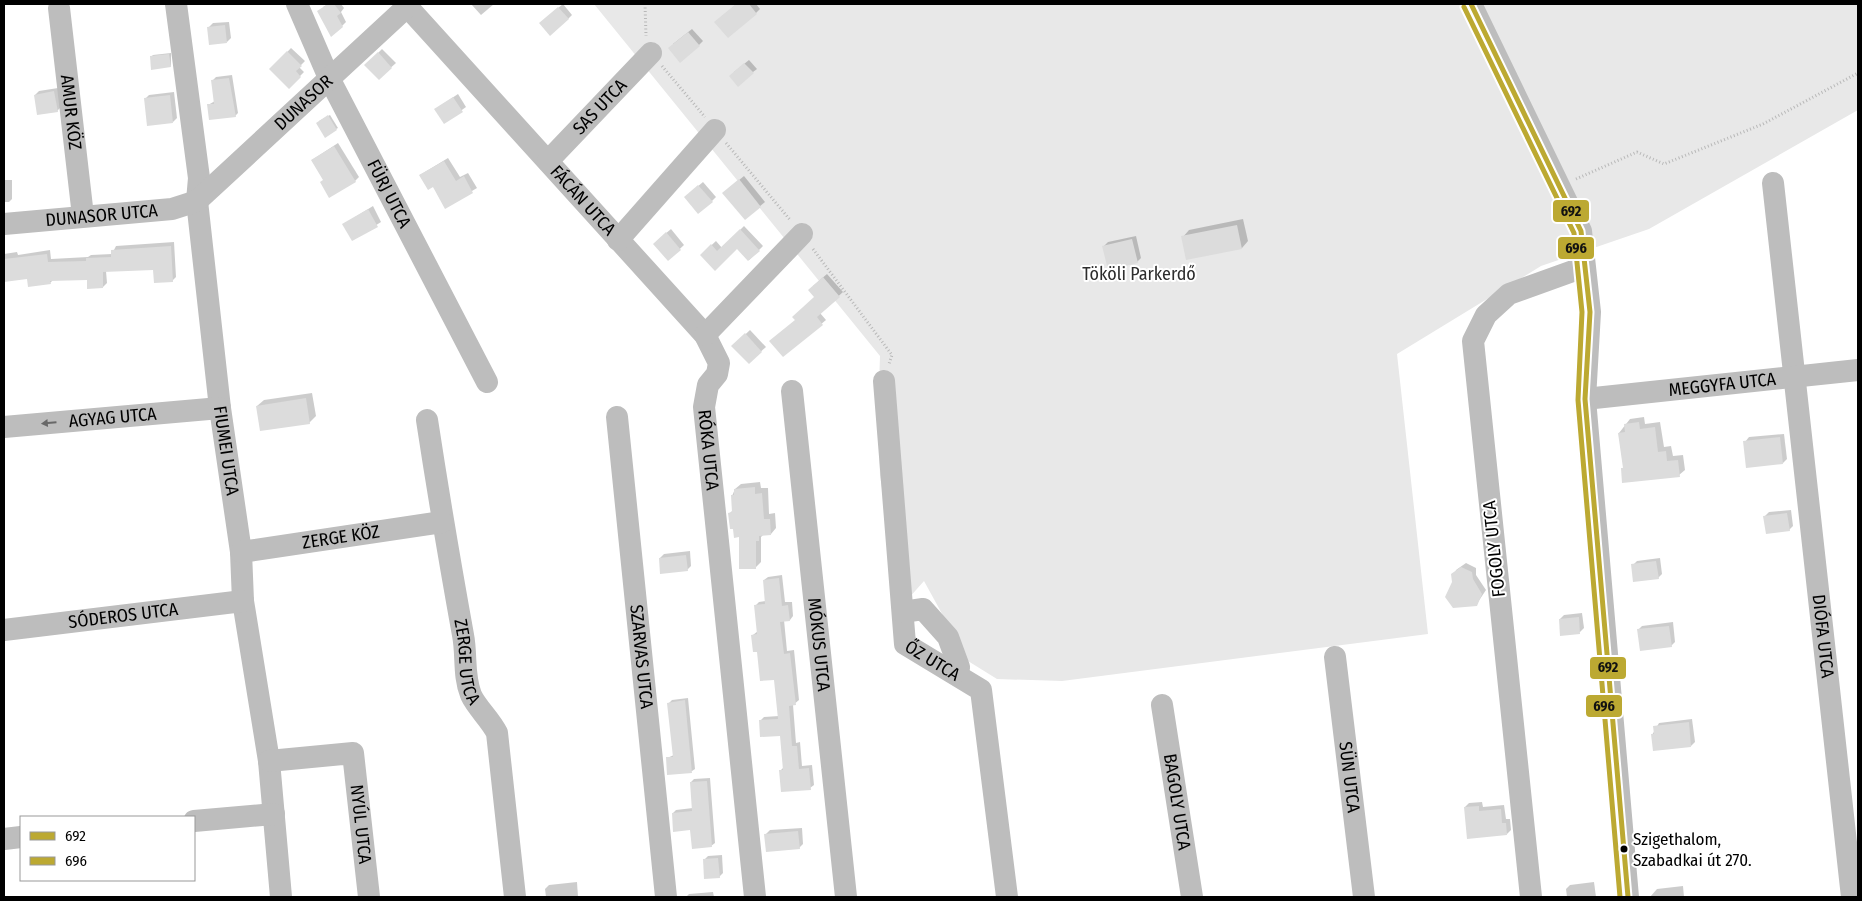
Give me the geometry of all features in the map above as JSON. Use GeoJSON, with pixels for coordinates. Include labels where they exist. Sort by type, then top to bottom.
{"type":"FeatureCollection","features":[{"type":"Feature","properties":{"kind":"street","name":"FIUMEI UTCA"},"geometry":{"type":"LineString","coordinates":[[176,4],[199,178],[197,201],[220,408],[241,552],[243,601],[270,761],[281,897]]}},
{"type":"Feature","properties":{"kind":"street","name":"FÜRJ UTCA"},"geometry":{"type":"LineString","coordinates":[[298,4],[329,78],[487,382]]}},
{"type":"Feature","properties":{"kind":"street"},"geometry":{"type":"LineString","coordinates":[[1471,4],[1581,231],[1590,312],[1586,399],[1628,897]]}},
{"type":"Feature","properties":{"kind":"street","name":"DUNASOR"},"geometry":{"type":"LineString","coordinates":[[197,201],[407,5]]}},
{"type":"Feature","properties":{"kind":"street","name":"FÁCÁN UTCA"},"geometry":{"type":"LineString","coordinates":[[407,5],[705,336],[718,363],[717,374],[708,385],[704,407]]}},
{"type":"Feature","properties":{"kind":"street","name":"AMUR KÖZ"},"geometry":{"type":"LineString","coordinates":[[58,8],[82,216]]}},
{"type":"Feature","properties":{"kind":"street","name":"SAS UTCA"},"geometry":{"type":"LineString","coordinates":[[548,161],[652,54]]}},
{"type":"Feature","properties":{"kind":"street"},"geometry":{"type":"LineString","coordinates":[[618,240],[716,130]]}},
{"type":"Feature","properties":{"kind":"street","name":"DIÓFA UTCA"},"geometry":{"type":"LineString","coordinates":[[1773,183],[1852,897]]}},
{"type":"Feature","properties":{"kind":"street","name":"DUNASOR UTCA"},"geometry":{"type":"LineString","coordinates":[[4,224],[172,209],[197,201]]}},
{"type":"Feature","properties":{"kind":"street"},"geometry":{"type":"LineString","coordinates":[[705,336],[802,234]]}},
{"type":"Feature","properties":{"kind":"street","name":"FOGOLY UTCA"},"geometry":{"type":"LineString","coordinates":[[1531,897],[1472,340],[1486,315],[1509,294],[1584,267]]}},
{"type":"Feature","properties":{"kind":"street","name":"MEGGYFA UTCA"},"geometry":{"type":"LineString","coordinates":[[1586,399],[1858,370]]}},
{"type":"Feature","properties":{"kind":"street","name":"ŐZ UTCA"},"geometry":{"type":"LineString","coordinates":[[884,381],[905,644],[981,690],[1007,897]]}},
{"type":"Feature","properties":{"kind":"street","name":"MÓKUS UTCA"},"geometry":{"type":"LineString","coordinates":[[792,392],[846,897]]}},
{"type":"Feature","properties":{"kind":"street","name":"RÓKA UTCA"},"geometry":{"type":"LineString","coordinates":[[704,407],[701,407],[754,897]]}},
{"type":"Feature","properties":{"kind":"street","name":"AGYAG UTCA"},"geometry":{"type":"LineString","coordinates":[[4,427],[220,408]]}},
{"type":"Feature","properties":{"kind":"street","name":"SZARVAS UTCA"},"geometry":{"type":"LineString","coordinates":[[617,417],[666,897]]}},
{"type":"Feature","properties":{"kind":"street","name":"ZERGE UTCA"},"geometry":{"type":"LineString","coordinates":[[427,420],[442,522],[466,649],[466,678],[472,697],[490,718],[497,733],[515,897]]}},
{"type":"Feature","properties":{"kind":"street","name":"ZERGE KÖZ"},"geometry":{"type":"LineString","coordinates":[[241,552],[442,522]]}},
{"type":"Feature","properties":{"kind":"street","name":"SÓDEROS UTCA"},"geometry":{"type":"LineString","coordinates":[[4,630],[243,601]]}},
{"type":"Feature","properties":{"kind":"street"},"geometry":{"type":"LineString","coordinates":[[903,612],[923,609],[948,637],[959,667],[954,673]]}},
{"type":"Feature","properties":{"kind":"street","name":"SÜN UTCA"},"geometry":{"type":"LineString","coordinates":[[1335,657],[1364,897]]}},
{"type":"Feature","properties":{"kind":"street","name":"BAGOLY UTCA"},"geometry":{"type":"LineString","coordinates":[[1162,706],[1192,897]]}},
{"type":"Feature","properties":{"kind":"street","name":"NYÚL UTCA"},"geometry":{"type":"LineString","coordinates":[[270,761],[354,753],[369,897]]}},
{"type":"Feature","properties":{"kind":"street"},"geometry":{"type":"LineString","coordinates":[[195,821],[274,814]]}},
{"type":"Feature","properties":{"kind":"street"},"geometry":{"type":"LineString","coordinates":[[4,838],[20,836]]}},
{"type":"Feature","properties":{"kind":"path"},"geometry":{"type":"LineString","coordinates":[[645,4],[647,47],[802,234],[892,356],[884,381]]}},
{"type":"Feature","properties":{"kind":"path"},"geometry":{"type":"LineString","coordinates":[[1559,186],[1637,152],[1664,164],[1763,124],[1858,73]]}},
{"type":"Feature","properties":{"kind":"green space","name":"Tököli Parkerdő"},"geometry":{"type":"Polygon","coordinates":[[[594,4],[1858,4],[1858,110],[1649,229],[1541,266],[1397,354],[1428,634],[1062,681],[997,679],[968,661],[924,581],[900,608],[880,475],[878,415],[880,356],[594,4]]]}},
{"type":"Feature","properties":{"kind":"building"},"geometry":{"type":"Polygon","coordinates":[[[328,4],[334,4],[341,13],[337,16],[343,27],[331,37],[317,11],[328,4]]]}},
{"type":"Feature","properties":{"kind":"building"},"geometry":{"type":"Polygon","coordinates":[[[736,4],[749,4],[757,14],[728,38],[714,22],[736,4]]]}},
{"type":"Feature","properties":{"kind":"building"},"geometry":{"type":"Polygon","coordinates":[[[558,7],[569,19],[550,36],[539,23],[558,7]]]}},
{"type":"Feature","properties":{"kind":"building"},"geometry":{"type":"Polygon","coordinates":[[[225,25],[227,43],[209,45],[207,27],[225,25]]]}},
{"type":"Feature","properties":{"kind":"building"},"geometry":{"type":"Polygon","coordinates":[[[688,32],[700,46],[680,63],[668,48],[688,32]]]}},
{"type":"Feature","properties":{"kind":"building"},"geometry":{"type":"Polygon","coordinates":[[[287,51],[302,66],[296,71],[301,77],[289,89],[269,69],[287,51]]]}},
{"type":"Feature","properties":{"kind":"building"},"geometry":{"type":"Polygon","coordinates":[[[378,52],[392,68],[379,80],[364,65],[378,52]]]}},
{"type":"Feature","properties":{"kind":"building"},"geometry":{"type":"Polygon","coordinates":[[[169,54],[171,67],[151,70],[150,56],[169,54]]]}},
{"type":"Feature","properties":{"kind":"building"},"geometry":{"type":"Polygon","coordinates":[[[744,63],[754,73],[738,87],[729,76],[744,63]]]}},
{"type":"Feature","properties":{"kind":"building"},"geometry":{"type":"Polygon","coordinates":[[[229,78],[236,117],[209,120],[207,104],[214,104],[211,80],[229,78]]]}},
{"type":"Feature","properties":{"kind":"building"},"geometry":{"type":"Polygon","coordinates":[[[54,91],[58,112],[37,115],[34,95],[54,91]]]}},
{"type":"Feature","properties":{"kind":"building"},"geometry":{"type":"Polygon","coordinates":[[[170,95],[173,123],[147,126],[144,98],[170,95]]]}},
{"type":"Feature","properties":{"kind":"building"},"geometry":{"type":"Polygon","coordinates":[[[453,97],[463,112],[444,124],[434,109],[453,97]]]}},
{"type":"Feature","properties":{"kind":"building"},"geometry":{"type":"Polygon","coordinates":[[[328,115],[337,130],[325,138],[316,123],[328,115]]]}},
{"type":"Feature","properties":{"kind":"building"},"geometry":{"type":"Polygon","coordinates":[[[334,146],[356,182],[329,198],[320,182],[323,180],[311,160],[334,146]]]}},
{"type":"Feature","properties":{"kind":"building"},"geometry":{"type":"Polygon","coordinates":[[[444,161],[456,181],[464,176],[473,193],[445,209],[433,187],[428,190],[419,175],[444,161]]]}},
{"type":"Feature","properties":{"kind":"building"},"geometry":{"type":"Polygon","coordinates":[[[739,179],[761,207],[745,220],[722,193],[739,179]]]}},
{"type":"Feature","properties":{"kind":"building"},"geometry":{"type":"Polygon","coordinates":[[[698,185],[713,202],[698,214],[684,197],[698,185]]]}},
{"type":"Feature","properties":{"kind":"building"},"geometry":{"type":"Polygon","coordinates":[[[368,209],[378,227],[352,241],[342,224],[368,209]]]}},
{"type":"Feature","properties":{"kind":"building"},"geometry":{"type":"Polygon","coordinates":[[[1237,225],[1242,249],[1186,260],[1181,236],[1237,225]]]}},
{"type":"Feature","properties":{"kind":"building"},"geometry":{"type":"Polygon","coordinates":[[[740,229],[760,251],[748,261],[737,249],[715,271],[700,255],[711,244],[717,251],[740,229]]]}},
{"type":"Feature","properties":{"kind":"building"},"geometry":{"type":"Polygon","coordinates":[[[666,232],[681,250],[668,261],[653,244],[666,232]]]}},
{"type":"Feature","properties":{"kind":"building"},"geometry":{"type":"Polygon","coordinates":[[[1132,239],[1138,263],[1108,270],[1102,246],[1132,239]]]}},
{"type":"Feature","properties":{"kind":"building"},"geometry":{"type":"Polygon","coordinates":[[[171,246],[173,282],[154,283],[153,270],[103,272],[103,288],[87,289],[87,280],[50,281],[51,284],[28,287],[27,279],[4,282],[4,259],[47,254],[48,262],[86,261],[86,258],[111,257],[111,250],[171,246]]]}},
{"type":"Feature","properties":{"kind":"building"},"geometry":{"type":"Polygon","coordinates":[[[823,277],[840,297],[817,317],[823,325],[783,357],[769,341],[795,320],[792,317],[814,297],[808,290],[823,277]]]}},
{"type":"Feature","properties":{"kind":"building"},"geometry":{"type":"Polygon","coordinates":[[[745,333],[762,352],[749,364],[731,346],[745,333]]]}},
{"type":"Feature","properties":{"kind":"building"},"geometry":{"type":"Polygon","coordinates":[[[306,398],[310,424],[260,431],[256,406],[306,398]]]}},
{"type":"Feature","properties":{"kind":"building"},"geometry":{"type":"Polygon","coordinates":[[[1639,422],[1640,429],[1655,427],[1658,452],[1666,451],[1667,461],[1678,460],[1680,477],[1622,483],[1621,468],[1623,468],[1618,433],[1625,432],[1624,424],[1639,422]]]}},
{"type":"Feature","properties":{"kind":"building"},"geometry":{"type":"Polygon","coordinates":[[[1780,437],[1783,464],[1746,468],[1743,441],[1780,437]]]}},
{"type":"Feature","properties":{"kind":"building"},"geometry":{"type":"Polygon","coordinates":[[[755,487],[755,494],[762,493],[764,519],[770,519],[771,535],[759,536],[759,541],[756,541],[756,569],[739,569],[739,537],[734,538],[733,529],[730,529],[728,513],[732,512],[731,495],[734,495],[734,489],[755,487]]]}},
{"type":"Feature","properties":{"kind":"building"},"geometry":{"type":"Polygon","coordinates":[[[1787,513],[1790,531],[1766,534],[1763,516],[1787,513]]]}},
{"type":"Feature","properties":{"kind":"building"},"geometry":{"type":"Polygon","coordinates":[[[686,555],[688,571],[660,574],[659,558],[686,555]]]}},
{"type":"Feature","properties":{"kind":"building"},"geometry":{"type":"Polygon","coordinates":[[[1656,561],[1659,579],[1633,582],[1631,564],[1656,561]]]}},
{"type":"Feature","properties":{"kind":"building"},"geometry":{"type":"Polygon","coordinates":[[[1461,567],[1472,572],[1473,579],[1482,594],[1477,606],[1453,608],[1445,597],[1452,582],[1451,574],[1461,567]]]}},
{"type":"Feature","properties":{"kind":"building"},"geometry":{"type":"Polygon","coordinates":[[[779,578],[782,606],[788,605],[790,621],[780,622],[784,654],[790,653],[796,705],[789,706],[792,746],[797,746],[799,769],[809,768],[811,790],[781,792],[779,770],[783,770],[780,736],[760,737],[759,720],[778,719],[774,680],[760,681],[757,652],[753,652],[751,635],[757,634],[754,605],[765,604],[763,580],[779,578]]]}},
{"type":"Feature","properties":{"kind":"building"},"geometry":{"type":"Polygon","coordinates":[[[1579,617],[1580,634],[1560,636],[1559,619],[1579,617]]]}},
{"type":"Feature","properties":{"kind":"building"},"geometry":{"type":"Polygon","coordinates":[[[1669,626],[1672,647],[1640,651],[1637,629],[1669,626]]]}},
{"type":"Feature","properties":{"kind":"building"},"geometry":{"type":"Polygon","coordinates":[[[685,700],[692,773],[667,775],[666,757],[673,757],[667,703],[685,700]]]}},
{"type":"Feature","properties":{"kind":"building"},"geometry":{"type":"Polygon","coordinates":[[[1689,722],[1691,747],[1653,751],[1651,734],[1654,734],[1653,726],[1689,722]]]}},
{"type":"Feature","properties":{"kind":"building"},"geometry":{"type":"Polygon","coordinates":[[[707,781],[712,847],[692,849],[690,830],[673,832],[672,813],[692,811],[690,782],[707,781]]]}},
{"type":"Feature","properties":{"kind":"building"},"geometry":{"type":"Polygon","coordinates":[[[1479,806],[1479,811],[1501,809],[1502,823],[1506,823],[1507,835],[1467,839],[1464,807],[1479,806]]]}},
{"type":"Feature","properties":{"kind":"building"},"geometry":{"type":"Polygon","coordinates":[[[798,831],[800,849],[766,852],[764,834],[798,831]]]}},
{"type":"Feature","properties":{"kind":"building"},"geometry":{"type":"Polygon","coordinates":[[[718,858],[720,878],[704,879],[703,859],[718,858]]]}},
{"type":"Feature","properties":{"kind":"transit line","name":"692"},"geometry":{"type":"LineString","coordinates":[[1471,4],[1581,231],[1590,312],[1585,399],[1628,897]]}},
{"type":"Feature","properties":{"kind":"transit line","name":"696"},"geometry":{"type":"LineString","coordinates":[[1464,7],[1574,233],[1582,312],[1578,400],[1620,897]]}},
{"type":"Feature","properties":{"kind":"place","name":"Szigethalom, Szabadkai út 270."},"geometry":{"type":"Point","coordinates":[1624,849]}}]}
